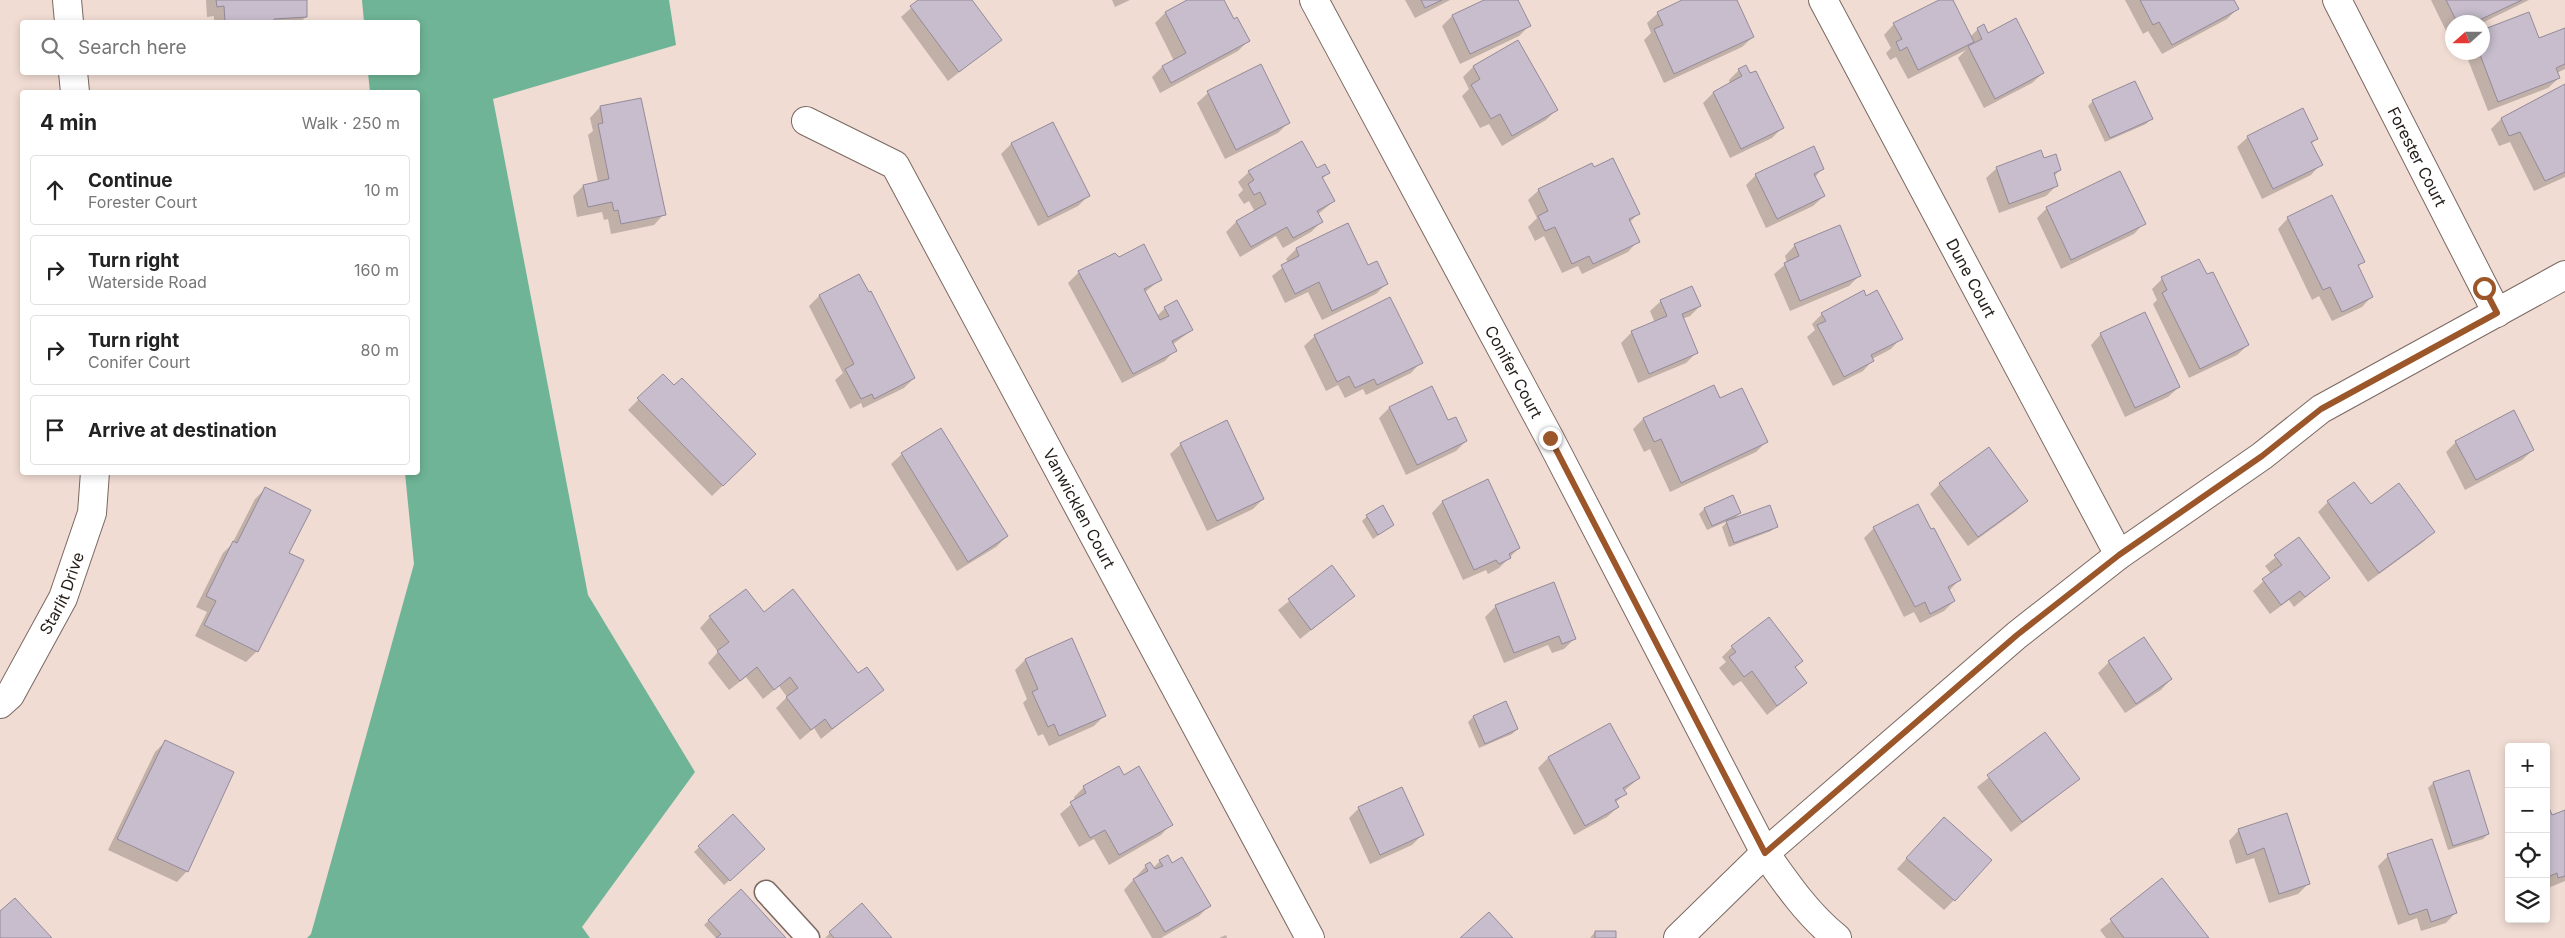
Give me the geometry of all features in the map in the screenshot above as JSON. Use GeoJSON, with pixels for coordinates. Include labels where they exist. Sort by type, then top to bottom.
{"type":"FeatureCollection","features":[{"type":"Feature","properties":{"kind":"street"},"geometry":{"type":"LineString","coordinates":[[67,0],[69,20]]}},
{"type":"Feature","properties":{"kind":"street","name":"Conifer Court"},"geometry":{"type":"LineString","coordinates":[[1314,0],[1550,438],[1765,853],[1789,887],[1826,930],[1837,938]]}},
{"type":"Feature","properties":{"kind":"street","name":"Dune Court"},"geometry":{"type":"LineString","coordinates":[[1823,0],[2119,555]]}},
{"type":"Feature","properties":{"kind":"street","name":"Forester Court"},"geometry":{"type":"LineString","coordinates":[[2337,0],[2497,313]]}},
{"type":"Feature","properties":{"kind":"street"},"geometry":{"type":"LineString","coordinates":[[73,75],[75,90]]}},
{"type":"Feature","properties":{"kind":"street","name":"Vanwicklen Court"},"geometry":{"type":"LineString","coordinates":[[806,121],[895,165],[1310,938]]}},
{"type":"Feature","properties":{"kind":"street"},"geometry":{"type":"LineString","coordinates":[[1678,938],[1765,853],[2017,635],[2119,555],[2262,456],[2321,409],[2565,275]]}},
{"type":"Feature","properties":{"kind":"street","name":"Starlit Drive"},"geometry":{"type":"LineString","coordinates":[[0,704],[10,695],[63,598],[92,513],[95,475]]}},
{"type":"Feature","properties":{"kind":"lane"},"geometry":{"type":"LineString","coordinates":[[766,892],[808,938]]}},
{"type":"Feature","properties":{"kind":"green space"},"geometry":{"type":"Polygon","coordinates":[[[362,0],[669,0],[676,45],[493,99],[588,595],[695,772],[582,927],[590,938],[307,938],[311,934],[414,564],[405,475],[420,475],[420,90],[370,90],[368,75],[420,75],[420,20],[364,20],[362,0]]]}},
{"type":"Feature","properties":{"kind":"building"},"geometry":{"type":"Polygon","coordinates":[[[216,0],[307,0],[307,17],[274,20],[225,20],[224,6],[217,7],[216,0]]]}},
{"type":"Feature","properties":{"kind":"building"},"geometry":{"type":"Polygon","coordinates":[[[918,0],[972,0],[1002,40],[959,72],[910,6],[918,0]]]}},
{"type":"Feature","properties":{"kind":"building"},"geometry":{"type":"Polygon","coordinates":[[[1187,0],[1224,0],[1234,19],[1237,17],[1250,41],[1171,83],[1162,66],[1186,53],[1165,12],[1187,0]]]}},
{"type":"Feature","properties":{"kind":"building"},"geometry":{"type":"Polygon","coordinates":[[[1421,0],[1442,0],[1425,8],[1421,0]]]}},
{"type":"Feature","properties":{"kind":"building"},"geometry":{"type":"Polygon","coordinates":[[[1484,0],[1518,0],[1531,26],[1470,54],[1452,15],[1484,0]]]}},
{"type":"Feature","properties":{"kind":"building"},"geometry":{"type":"Polygon","coordinates":[[[1682,0],[1737,0],[1754,37],[1674,74],[1654,29],[1663,25],[1657,12],[1682,0]]]}},
{"type":"Feature","properties":{"kind":"building"},"geometry":{"type":"Polygon","coordinates":[[[1939,0],[1953,0],[1974,42],[1918,70],[1907,47],[1900,51],[1896,42],[1902,39],[1893,23],[1939,0]]]}},
{"type":"Feature","properties":{"kind":"building"},"geometry":{"type":"Polygon","coordinates":[[[2140,0],[2234,0],[2239,9],[2172,45],[2159,22],[2153,25],[2140,0]]]}},
{"type":"Feature","properties":{"kind":"building"},"geometry":{"type":"Polygon","coordinates":[[[2446,0],[2522,0],[2490,15],[2454,15],[2446,0]]]}},
{"type":"Feature","properties":{"kind":"building"},"geometry":{"type":"Polygon","coordinates":[[[2529,12],[2539,38],[2565,28],[2565,64],[2556,68],[2560,78],[2498,102],[2482,60],[2490,60],[2490,27],[2529,12]]]}},
{"type":"Feature","properties":{"kind":"building"},"geometry":{"type":"Polygon","coordinates":[[[2016,18],[2044,73],[1995,99],[1968,46],[1982,39],[1977,28],[1984,24],[1988,33],[2016,18]]]}},
{"type":"Feature","properties":{"kind":"building"},"geometry":{"type":"Polygon","coordinates":[[[1518,40],[1558,110],[1512,136],[1500,114],[1491,119],[1471,85],[1480,79],[1473,66],[1518,40]]]}},
{"type":"Feature","properties":{"kind":"building"},"geometry":{"type":"Polygon","coordinates":[[[1261,64],[1290,123],[1236,150],[1207,91],[1261,64]]]}},
{"type":"Feature","properties":{"kind":"building"},"geometry":{"type":"Polygon","coordinates":[[[1746,65],[1750,73],[1756,71],[1784,128],[1741,149],[1713,92],[1742,76],[1738,69],[1746,65]]]}},
{"type":"Feature","properties":{"kind":"building"},"geometry":{"type":"Polygon","coordinates":[[[2135,81],[2153,119],[2110,138],[2092,100],[2135,81]]]}},
{"type":"Feature","properties":{"kind":"building"},"geometry":{"type":"Polygon","coordinates":[[[2565,84],[2565,172],[2545,181],[2520,132],[2509,136],[2501,118],[2565,84]]]}},
{"type":"Feature","properties":{"kind":"building"},"geometry":{"type":"Polygon","coordinates":[[[641,98],[666,215],[621,224],[618,210],[614,211],[612,202],[588,207],[583,185],[609,179],[598,124],[603,123],[600,106],[641,98]]]}},
{"type":"Feature","properties":{"kind":"building"},"geometry":{"type":"Polygon","coordinates":[[[2303,108],[2318,139],[2311,142],[2323,165],[2273,189],[2247,136],[2303,108]]]}},
{"type":"Feature","properties":{"kind":"building"},"geometry":{"type":"Polygon","coordinates":[[[1053,122],[1090,196],[1048,217],[1011,143],[1053,122]]]}},
{"type":"Feature","properties":{"kind":"building"},"geometry":{"type":"Polygon","coordinates":[[[1302,141],[1317,168],[1325,164],[1330,173],[1322,177],[1335,201],[1317,211],[1323,222],[1293,238],[1287,227],[1251,247],[1236,221],[1266,204],[1260,192],[1254,195],[1248,184],[1254,180],[1248,171],[1302,141]]]}},
{"type":"Feature","properties":{"kind":"building"},"geometry":{"type":"Polygon","coordinates":[[[1814,146],[1824,169],[1814,174],[1825,196],[1777,219],[1755,174],[1814,146]]]}},
{"type":"Feature","properties":{"kind":"building"},"geometry":{"type":"Polygon","coordinates":[[[2041,150],[2044,158],[2056,154],[2061,170],[2054,173],[2058,186],[2009,204],[1996,167],[2041,150]]]}},
{"type":"Feature","properties":{"kind":"building"},"geometry":{"type":"Polygon","coordinates":[[[1613,158],[1640,214],[1629,219],[1640,242],[1593,264],[1589,256],[1572,264],[1555,227],[1545,231],[1538,216],[1548,211],[1538,189],[1592,163],[1594,167],[1613,158]]]}},
{"type":"Feature","properties":{"kind":"building"},"geometry":{"type":"Polygon","coordinates":[[[2120,171],[2146,224],[2071,260],[2046,207],[2120,171]]]}},
{"type":"Feature","properties":{"kind":"building"},"geometry":{"type":"Polygon","coordinates":[[[2332,195],[2365,262],[2358,265],[2373,297],[2342,312],[2330,287],[2323,290],[2287,217],[2332,195]]]}},
{"type":"Feature","properties":{"kind":"building"},"geometry":{"type":"Polygon","coordinates":[[[1348,223],[1368,265],[1377,261],[1388,284],[1332,311],[1319,282],[1295,294],[1281,265],[1299,256],[1296,248],[1348,223]]]}},
{"type":"Feature","properties":{"kind":"building"},"geometry":{"type":"Polygon","coordinates":[[[1840,225],[1861,276],[1800,301],[1784,263],[1799,256],[1794,244],[1840,225]]]}},
{"type":"Feature","properties":{"kind":"building"},"geometry":{"type":"Polygon","coordinates":[[[1144,244],[1162,280],[1144,289],[1160,320],[1169,316],[1164,307],[1177,300],[1193,330],[1172,341],[1177,351],[1133,374],[1078,271],[1115,253],[1119,257],[1144,244]]]}},
{"type":"Feature","properties":{"kind":"building"},"geometry":{"type":"Polygon","coordinates":[[[2199,259],[2207,274],[2213,272],[2249,345],[2200,369],[2162,293],[2167,290],[2161,277],[2199,259]]]}},
{"type":"Feature","properties":{"kind":"building"},"geometry":{"type":"Polygon","coordinates":[[[859,274],[869,292],[871,291],[915,378],[874,399],[872,394],[861,399],[845,369],[854,364],[819,295],[859,274]]]}},
{"type":"Feature","properties":{"kind":"building"},"geometry":{"type":"Polygon","coordinates":[[[1692,286],[1701,306],[1682,314],[1698,353],[1649,374],[1631,331],[1667,316],[1660,300],[1692,286]]]}},
{"type":"Feature","properties":{"kind":"building"},"geometry":{"type":"Polygon","coordinates":[[[1864,290],[1866,296],[1877,290],[1903,339],[1871,355],[1874,361],[1844,377],[1817,325],[1826,321],[1821,313],[1864,290]]]}},
{"type":"Feature","properties":{"kind":"building"},"geometry":{"type":"Polygon","coordinates":[[[1390,297],[1423,363],[1377,385],[1374,379],[1355,388],[1349,376],[1337,382],[1314,335],[1390,297]]]}},
{"type":"Feature","properties":{"kind":"building"},"geometry":{"type":"Polygon","coordinates":[[[2145,312],[2180,387],[2135,408],[2100,333],[2145,312]]]}},
{"type":"Feature","properties":{"kind":"building"},"geometry":{"type":"Polygon","coordinates":[[[663,374],[674,385],[682,378],[756,454],[723,486],[637,398],[663,374]]]}},
{"type":"Feature","properties":{"kind":"building"},"geometry":{"type":"Polygon","coordinates":[[[1714,385],[1720,398],[1742,388],[1768,442],[1681,483],[1661,439],[1654,442],[1643,418],[1714,385]]]}},
{"type":"Feature","properties":{"kind":"building"},"geometry":{"type":"Polygon","coordinates":[[[1432,386],[1448,420],[1456,417],[1467,441],[1417,465],[1389,407],[1432,386]]]}},
{"type":"Feature","properties":{"kind":"building"},"geometry":{"type":"Polygon","coordinates":[[[2514,410],[2534,450],[2476,480],[2455,441],[2514,410]]]}},
{"type":"Feature","properties":{"kind":"building"},"geometry":{"type":"Polygon","coordinates":[[[1227,420],[1264,499],[1217,521],[1180,443],[1227,420]]]}},
{"type":"Feature","properties":{"kind":"building"},"geometry":{"type":"Polygon","coordinates":[[[941,428],[1008,536],[968,562],[901,453],[941,428]]]}},
{"type":"Feature","properties":{"kind":"building"},"geometry":{"type":"Polygon","coordinates":[[[1989,447],[2028,501],[1978,537],[1939,483],[1989,447]]]}},
{"type":"Feature","properties":{"kind":"building"},"geometry":{"type":"Polygon","coordinates":[[[1488,479],[1520,548],[1509,554],[1511,558],[1499,564],[1496,560],[1474,570],[1442,501],[1488,479]]]}},
{"type":"Feature","properties":{"kind":"building"},"geometry":{"type":"Polygon","coordinates":[[[2354,482],[2371,504],[2399,483],[2435,532],[2379,573],[2327,501],[2354,482]]]}},
{"type":"Feature","properties":{"kind":"building"},"geometry":{"type":"Polygon","coordinates":[[[265,487],[311,510],[289,553],[304,560],[258,652],[204,625],[216,601],[206,596],[233,541],[237,543],[265,487]]]}},
{"type":"Feature","properties":{"kind":"building"},"geometry":{"type":"Polygon","coordinates":[[[1733,495],[1741,513],[1712,526],[1704,508],[1733,495]]]}},
{"type":"Feature","properties":{"kind":"building"},"geometry":{"type":"Polygon","coordinates":[[[1918,504],[1931,529],[1934,528],[1961,580],[1948,587],[1955,601],[1930,614],[1925,602],[1915,607],[1873,527],[1918,504]]]}},
{"type":"Feature","properties":{"kind":"building"},"geometry":{"type":"Polygon","coordinates":[[[1383,505],[1394,525],[1378,535],[1366,515],[1383,505]]]}},
{"type":"Feature","properties":{"kind":"building"},"geometry":{"type":"Polygon","coordinates":[[[1770,505],[1778,527],[1734,543],[1726,521],[1770,505]]]}},
{"type":"Feature","properties":{"kind":"building"},"geometry":{"type":"Polygon","coordinates":[[[2299,537],[2330,578],[2305,597],[2300,591],[2281,605],[2262,579],[2282,565],[2274,555],[2299,537]]]}},
{"type":"Feature","properties":{"kind":"building"},"geometry":{"type":"Polygon","coordinates":[[[1332,565],[1355,596],[1311,630],[1288,599],[1332,565]]]}},
{"type":"Feature","properties":{"kind":"building"},"geometry":{"type":"Polygon","coordinates":[[[1554,582],[1576,639],[1562,644],[1559,636],[1514,653],[1495,605],[1554,582]]]}},
{"type":"Feature","properties":{"kind":"building"},"geometry":{"type":"Polygon","coordinates":[[[746,589],[764,612],[793,589],[858,673],[867,667],[884,690],[832,729],[825,719],[811,730],[786,697],[798,688],[790,677],[774,690],[757,667],[740,681],[717,651],[729,642],[709,616],[746,589]]]}},
{"type":"Feature","properties":{"kind":"building"},"geometry":{"type":"Polygon","coordinates":[[[1769,617],[1803,661],[1795,667],[1807,683],[1777,706],[1752,671],[1744,677],[1729,657],[1736,652],[1731,646],[1769,617]]]}},
{"type":"Feature","properties":{"kind":"building"},"geometry":{"type":"Polygon","coordinates":[[[2144,637],[2172,679],[2136,704],[2108,661],[2144,637]]]}},
{"type":"Feature","properties":{"kind":"building"},"geometry":{"type":"Polygon","coordinates":[[[1072,638],[1106,716],[1059,736],[1054,724],[1048,727],[1032,692],[1038,689],[1025,659],[1072,638]]]}},
{"type":"Feature","properties":{"kind":"building"},"geometry":{"type":"Polygon","coordinates":[[[1506,701],[1518,729],[1485,744],[1473,716],[1506,701]]]}},
{"type":"Feature","properties":{"kind":"building"},"geometry":{"type":"Polygon","coordinates":[[[1610,723],[1640,778],[1623,788],[1627,794],[1615,800],[1619,807],[1585,826],[1548,757],[1610,723]]]}},
{"type":"Feature","properties":{"kind":"building"},"geometry":{"type":"Polygon","coordinates":[[[2045,732],[2080,779],[2022,822],[1987,775],[2045,732]]]}},
{"type":"Feature","properties":{"kind":"building"},"geometry":{"type":"Polygon","coordinates":[[[165,740],[234,772],[188,872],[117,839],[165,740]]]}},
{"type":"Feature","properties":{"kind":"building"},"geometry":{"type":"Polygon","coordinates":[[[1119,766],[1124,775],[1139,766],[1173,825],[1119,855],[1105,830],[1090,838],[1070,802],[1086,793],[1083,786],[1119,766]]]}},
{"type":"Feature","properties":{"kind":"building"},"geometry":{"type":"Polygon","coordinates":[[[2469,770],[2489,834],[2453,846],[2433,782],[2469,770]]]}},
{"type":"Feature","properties":{"kind":"building"},"geometry":{"type":"Polygon","coordinates":[[[1402,787],[1424,835],[1380,855],[1358,807],[1402,787]]]}},
{"type":"Feature","properties":{"kind":"building"},"geometry":{"type":"Polygon","coordinates":[[[2550,810],[2552,815],[2565,810],[2565,876],[2558,878],[2557,873],[2550,876],[2550,810]]]}},
{"type":"Feature","properties":{"kind":"building"},"geometry":{"type":"Polygon","coordinates":[[[2287,813],[2310,884],[2279,894],[2264,848],[2247,855],[2238,829],[2287,813]]]}},
{"type":"Feature","properties":{"kind":"building"},"geometry":{"type":"Polygon","coordinates":[[[733,814],[765,849],[730,881],[698,846],[733,814]]]}},
{"type":"Feature","properties":{"kind":"building"},"geometry":{"type":"Polygon","coordinates":[[[1944,817],[1992,860],[1955,901],[1906,858],[1944,817]]]}},
{"type":"Feature","properties":{"kind":"building"},"geometry":{"type":"Polygon","coordinates":[[[2432,839],[2457,913],[2431,922],[2427,909],[2409,915],[2387,854],[2432,839]]]}},
{"type":"Feature","properties":{"kind":"building"},"geometry":{"type":"Polygon","coordinates":[[[1168,855],[1172,863],[1182,857],[1211,906],[1165,932],[1133,879],[1148,871],[1145,865],[1150,862],[1155,869],[1163,866],[1159,860],[1168,855]]]}},
{"type":"Feature","properties":{"kind":"building"},"geometry":{"type":"Polygon","coordinates":[[[2162,878],[2209,938],[2124,938],[2110,919],[2162,878]]]}},
{"type":"Feature","properties":{"kind":"building"},"geometry":{"type":"Polygon","coordinates":[[[741,889],[786,938],[716,938],[721,934],[708,920],[741,889]]]}},
{"type":"Feature","properties":{"kind":"building"},"geometry":{"type":"Polygon","coordinates":[[[15,898],[52,938],[0,938],[0,911],[15,898]]]}},
{"type":"Feature","properties":{"kind":"building"},"geometry":{"type":"Polygon","coordinates":[[[862,903],[892,938],[834,938],[829,932],[862,903]]]}},
{"type":"Feature","properties":{"kind":"building"},"geometry":{"type":"Polygon","coordinates":[[[1489,912],[1513,938],[1460,938],[1489,912]]]}},
{"type":"Feature","properties":{"kind":"building"},"geometry":{"type":"Polygon","coordinates":[[[1595,931],[1616,931],[1616,938],[1595,938],[1595,931]]]}},
{"type":"Feature","properties":{"kind":"route"},"geometry":{"type":"LineString","coordinates":[[1550,438],[1765,853],[2017,635],[2119,555],[2262,456],[2321,409],[2497,313],[2484,288]]}}]}
